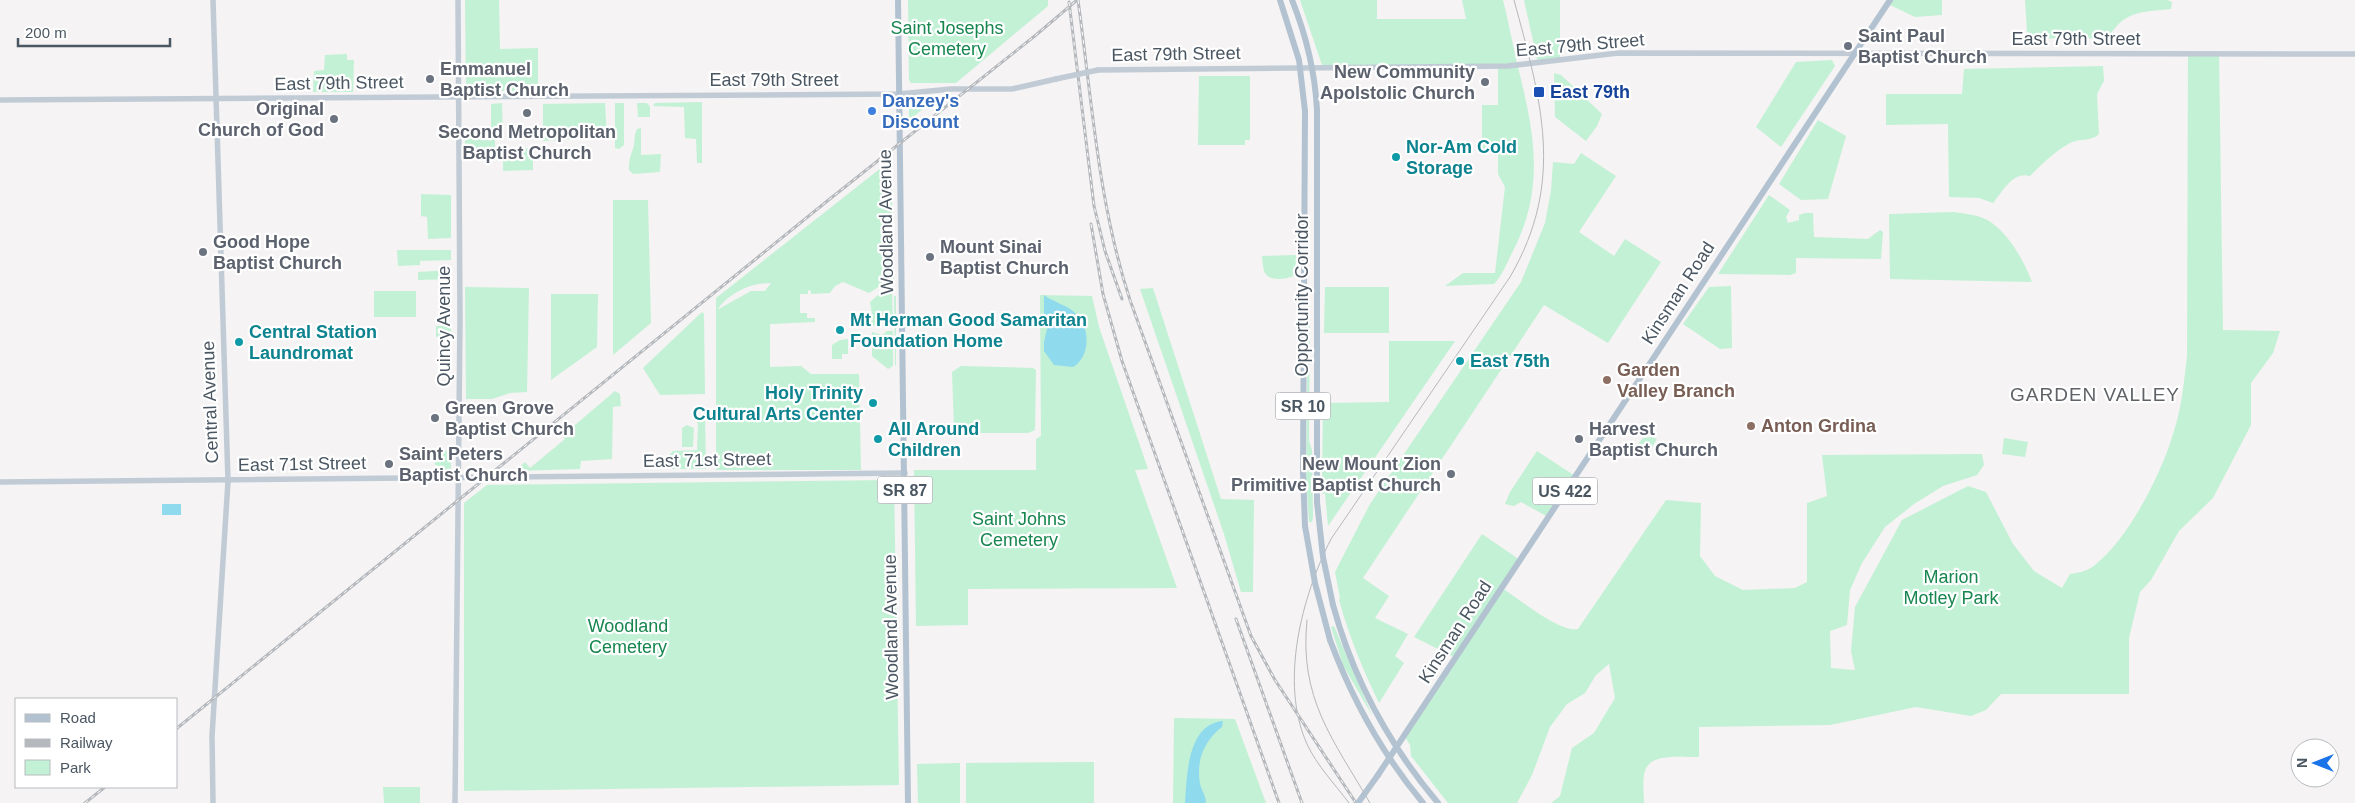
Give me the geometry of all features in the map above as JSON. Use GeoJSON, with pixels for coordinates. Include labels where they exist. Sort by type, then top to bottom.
{"type":"FeatureCollection","features":[{"type":"Feature","properties":{"kind":"main road","name":"Woodland Avenue"},"geometry":{"type":"LineString","coordinates":[[898,0],[908,803]]}},
{"type":"Feature","properties":{"kind":"main road","name":"Opportunity Corridor"},"geometry":{"type":"LineString","coordinates":[[1280,0],[1293,37],[1301,68],[1306,129],[1303,473],[1306,526],[1315,583],[1330,640],[1355,699],[1390,758],[1424,803]]}},
{"type":"Feature","properties":{"kind":"main road","name":"Opportunity Corridor"},"geometry":{"type":"LineString","coordinates":[[1292,0],[1302,25],[1312,68],[1318,130],[1316,502],[1323,557],[1333,605],[1361,683],[1397,748],[1438,803]]}},
{"type":"Feature","properties":{"kind":"main road","name":"Kinsman Road"},"geometry":{"type":"LineString","coordinates":[[1358,803],[1397,748],[1890,0]]}},
{"type":"Feature","properties":{"kind":"street","name":"Central Avenue"},"geometry":{"type":"LineString","coordinates":[[213,803],[213,718],[228,481],[214,0]]}},
{"type":"Feature","properties":{"kind":"street","name":"Quincy Avenue"},"geometry":{"type":"LineString","coordinates":[[455,803],[458,478],[458,0]]}},
{"type":"Feature","properties":{"kind":"street","name":"East 79th Street"},"geometry":{"type":"LineString","coordinates":[[0,100],[899,94],[951,89],[1012,89],[1098,70],[1508,66],[1618,53],[2355,54]]}},
{"type":"Feature","properties":{"kind":"street","name":"East 71st Street"},"geometry":{"type":"LineString","coordinates":[[0,482],[904,473]]}},
{"type":"Feature","properties":{"kind":"green space"},"geometry":{"type":"Polygon","coordinates":[[[465,0],[499,0],[500,49],[538,48],[538,91],[466,91],[465,0]]]}},
{"type":"Feature","properties":{"kind":"green space","name":"Saint Josephs Cemetery"},"geometry":{"type":"Polygon","coordinates":[[[908,0],[1048,0],[1048,6],[956,83],[911,83],[909,80],[908,0]]]}},
{"type":"Feature","properties":{"kind":"green space"},"geometry":{"type":"Polygon","coordinates":[[[1300,0],[1377,0],[1377,19],[1466,19],[1462,0],[1503,0],[1527,108],[1534,156],[1530,203],[1524,227],[1505,268],[1494,284],[1445,286],[1463,273],[1495,273],[1505,187],[1498,174],[1498,152],[1482,152],[1482,105],[1498,105],[1498,67],[1323,68],[1300,0]]]}},
{"type":"Feature","properties":{"kind":"green space"},"geometry":{"type":"Polygon","coordinates":[[[1524,0],[1560,0],[1560,60],[1538,63],[1524,0]]]}},
{"type":"Feature","properties":{"kind":"green space"},"geometry":{"type":"Polygon","coordinates":[[[1890,0],[1942,0],[1942,15],[1915,17],[1888,4],[1890,0]]]}},
{"type":"Feature","properties":{"kind":"green space"},"geometry":{"type":"Polygon","coordinates":[[[2025,0],[2167,0],[2172,2],[2171,9],[2141,12],[2126,18],[2119,23],[2107,40],[2075,37],[2040,39],[2027,32],[2025,0]]]}},
{"type":"Feature","properties":{"kind":"green space","name":"Marion Motley Park"},"geometry":{"type":"Polygon","coordinates":[[[2188,53],[2219,53],[2223,330],[2280,331],[2273,353],[2251,383],[2251,425],[2213,498],[2179,531],[2151,580],[2140,592],[2129,638],[2129,694],[2001,694],[1986,710],[1971,716],[1916,707],[1830,725],[1699,727],[1699,757],[1660,758],[1648,765],[1644,778],[1644,803],[1551,803],[1560,796],[1572,748],[1594,733],[1615,698],[1609,664],[1596,675],[1585,693],[1567,704],[1550,727],[1532,775],[1517,803],[1448,803],[1411,756],[1410,745],[1405,737],[1456,658],[1414,637],[1482,534],[1520,560],[1502,588],[1561,626],[1578,629],[1666,500],[1701,503],[1700,556],[1715,576],[1743,590],[1795,588],[1807,582],[1807,503],[1827,496],[1822,455],[1982,454],[1984,465],[1977,475],[1943,486],[1914,504],[1885,527],[1862,563],[1850,590],[1847,625],[1830,631],[1831,668],[1855,670],[1851,651],[1855,607],[1902,520],[1968,486],[1986,492],[2013,544],[2034,571],[2062,588],[2070,574],[2089,569],[2108,553],[2132,522],[2153,485],[2169,448],[2182,394],[2187,356],[2188,53]]]}},
{"type":"Feature","properties":{"kind":"green space"},"geometry":{"type":"Polygon","coordinates":[[[347,54],[347,60],[354,60],[353,92],[313,92],[314,71],[324,70],[325,55],[347,54]]]}},
{"type":"Feature","properties":{"kind":"green space"},"geometry":{"type":"Polygon","coordinates":[[[1832,60],[1835,66],[1781,147],[1756,127],[1796,62],[1832,60]]]}},
{"type":"Feature","properties":{"kind":"green space"},"geometry":{"type":"Polygon","coordinates":[[[2103,66],[2104,81],[2097,94],[2099,134],[2092,138],[2070,143],[2053,154],[2030,176],[2018,176],[2013,179],[1993,203],[1979,198],[1949,197],[1948,124],[1886,125],[1886,94],[1962,94],[1964,69],[2103,66]]]}},
{"type":"Feature","properties":{"kind":"green space"},"geometry":{"type":"Polygon","coordinates":[[[1554,73],[1561,75],[1602,114],[1597,126],[1586,141],[1555,117],[1554,73]]]}},
{"type":"Feature","properties":{"kind":"green space"},"geometry":{"type":"Polygon","coordinates":[[[1199,76],[1250,76],[1250,140],[1245,140],[1245,145],[1198,145],[1199,76]]]}},
{"type":"Feature","properties":{"kind":"green space"},"geometry":{"type":"Polygon","coordinates":[[[938,97],[909,120],[909,105],[911,102],[938,97]]]}},
{"type":"Feature","properties":{"kind":"green space"},"geometry":{"type":"Polygon","coordinates":[[[702,102],[702,163],[697,163],[696,139],[685,138],[684,107],[653,106],[655,103],[702,102]]]}},
{"type":"Feature","properties":{"kind":"green space"},"geometry":{"type":"Polygon","coordinates":[[[502,103],[503,135],[491,135],[491,104],[502,103]]]}},
{"type":"Feature","properties":{"kind":"green space"},"geometry":{"type":"Polygon","coordinates":[[[605,103],[607,137],[543,141],[543,104],[605,103]]]}},
{"type":"Feature","properties":{"kind":"green space"},"geometry":{"type":"Polygon","coordinates":[[[615,103],[624,103],[624,145],[619,149],[615,148],[615,103]]]}},
{"type":"Feature","properties":{"kind":"green space"},"geometry":{"type":"Polygon","coordinates":[[[637,103],[647,103],[650,107],[650,117],[638,117],[637,103]]]}},
{"type":"Feature","properties":{"kind":"green space"},"geometry":{"type":"Polygon","coordinates":[[[1818,120],[1846,136],[1828,199],[1801,200],[1779,184],[1818,120]]]}},
{"type":"Feature","properties":{"kind":"green space"},"geometry":{"type":"Polygon","coordinates":[[[641,128],[641,155],[661,154],[660,172],[633,174],[629,170],[635,133],[637,129],[641,128]]]}},
{"type":"Feature","properties":{"kind":"green space"},"geometry":{"type":"Polygon","coordinates":[[[465,138],[493,138],[495,140],[495,159],[465,159],[465,138]]]}},
{"type":"Feature","properties":{"kind":"green space"},"geometry":{"type":"Polygon","coordinates":[[[533,148],[533,170],[503,171],[503,159],[509,159],[509,149],[533,148]]]}},
{"type":"Feature","properties":{"kind":"green space"},"geometry":{"type":"Polygon","coordinates":[[[1581,153],[1616,176],[1579,232],[1614,256],[1625,239],[1661,262],[1608,343],[1544,305],[1363,578],[1389,596],[1375,618],[1408,634],[1395,656],[1404,663],[1379,703],[1347,627],[1339,600],[1335,572],[1370,504],[1521,282],[1545,223],[1551,191],[1553,162],[1574,164],[1581,153]]]}},
{"type":"Feature","properties":{"kind":"green space"},"geometry":{"type":"Polygon","coordinates":[[[891,160],[894,282],[885,283],[869,293],[843,282],[835,286],[830,293],[811,294],[811,291],[808,290],[808,294],[800,294],[800,313],[807,313],[807,318],[815,318],[815,322],[770,324],[770,367],[801,366],[811,374],[859,374],[861,470],[716,470],[716,298],[891,160]],[[763,283],[741,290],[717,310],[751,291],[765,291],[771,283],[763,283]]]}},
{"type":"Feature","properties":{"kind":"green space"},"geometry":{"type":"Polygon","coordinates":[[[421,194],[451,195],[451,238],[428,239],[427,217],[421,216],[421,194]]]}},
{"type":"Feature","properties":{"kind":"green space"},"geometry":{"type":"Polygon","coordinates":[[[1769,195],[1790,210],[1786,217],[1788,223],[1799,220],[1799,215],[1813,213],[1814,237],[1868,239],[1880,230],[1883,232],[1881,259],[1796,258],[1796,273],[1790,275],[1718,274],[1769,195]]]}},
{"type":"Feature","properties":{"kind":"green space"},"geometry":{"type":"Polygon","coordinates":[[[613,200],[648,200],[651,323],[613,355],[613,200]]]}},
{"type":"Feature","properties":{"kind":"green space"},"geometry":{"type":"Polygon","coordinates":[[[1954,212],[1984,218],[1999,228],[2016,250],[2032,282],[1890,279],[1889,214],[1954,212]]]}},
{"type":"Feature","properties":{"kind":"green space"},"geometry":{"type":"Polygon","coordinates":[[[397,250],[451,250],[451,260],[420,261],[420,265],[398,266],[397,250]]]}},
{"type":"Feature","properties":{"kind":"green space"},"geometry":{"type":"Polygon","coordinates":[[[1296,255],[1295,275],[1287,278],[1273,279],[1265,272],[1262,256],[1296,255]]]}},
{"type":"Feature","properties":{"kind":"green space"},"geometry":{"type":"Polygon","coordinates":[[[450,270],[450,279],[418,280],[418,272],[450,270]]]}},
{"type":"Feature","properties":{"kind":"green space"},"geometry":{"type":"Polygon","coordinates":[[[1731,286],[1732,348],[1720,349],[1683,324],[1709,287],[1731,286]]]}},
{"type":"Feature","properties":{"kind":"green space"},"geometry":{"type":"Polygon","coordinates":[[[465,287],[529,288],[527,392],[510,393],[492,399],[466,399],[465,287]]]}},
{"type":"Feature","properties":{"kind":"green space"},"geometry":{"type":"Polygon","coordinates":[[[1325,287],[1389,287],[1389,333],[1324,333],[1325,287]]]}},
{"type":"Feature","properties":{"kind":"green space"},"geometry":{"type":"Polygon","coordinates":[[[1153,288],[1221,499],[1254,500],[1253,592],[1241,592],[1224,534],[1140,289],[1153,288]]]}},
{"type":"Feature","properties":{"kind":"green space"},"geometry":{"type":"Polygon","coordinates":[[[892,289],[893,327],[887,327],[883,323],[872,326],[872,323],[869,323],[873,320],[870,302],[884,290],[892,289]]]}},
{"type":"Feature","properties":{"kind":"green space"},"geometry":{"type":"Polygon","coordinates":[[[374,291],[416,291],[416,317],[374,317],[374,291]]]}},
{"type":"Feature","properties":{"kind":"green space"},"geometry":{"type":"Polygon","coordinates":[[[551,294],[598,294],[597,347],[551,380],[551,294]]]}},
{"type":"Feature","properties":{"kind":"green space","name":"Saint Johns Cemetery"},"geometry":{"type":"Polygon","coordinates":[[[1040,295],[1092,296],[1099,327],[1148,469],[1135,470],[1177,588],[968,589],[968,625],[916,626],[914,470],[1036,470],[1036,439],[1041,436],[1040,295]]]}},
{"type":"Feature","properties":{"kind":"green space"},"geometry":{"type":"Polygon","coordinates":[[[894,296],[896,296],[896,366],[895,365],[894,296]]]}},
{"type":"Feature","properties":{"kind":"green space"},"geometry":{"type":"Polygon","coordinates":[[[1308,304],[1310,304],[1309,441],[1312,450],[1312,522],[1309,522],[1306,478],[1308,304]]]}},
{"type":"Feature","properties":{"kind":"green space"},"geometry":{"type":"Polygon","coordinates":[[[702,312],[704,314],[705,394],[660,395],[643,368],[702,312]]]}},
{"type":"Feature","properties":{"kind":"green space"},"geometry":{"type":"Polygon","coordinates":[[[436,326],[451,326],[451,337],[436,337],[436,326]]]}},
{"type":"Feature","properties":{"kind":"green space"},"geometry":{"type":"Polygon","coordinates":[[[887,331],[893,331],[893,366],[888,369],[872,356],[872,338],[870,336],[872,336],[872,332],[882,335],[887,331]]]}},
{"type":"Feature","properties":{"kind":"green space"},"geometry":{"type":"Polygon","coordinates":[[[848,339],[848,354],[842,354],[842,359],[832,359],[832,345],[840,340],[848,339]]]}},
{"type":"Feature","properties":{"kind":"green space"},"geometry":{"type":"Polygon","coordinates":[[[1389,341],[1455,341],[1328,526],[1325,493],[1323,494],[1322,487],[1323,403],[1389,402],[1389,341]]]}},
{"type":"Feature","properties":{"kind":"green space"},"geometry":{"type":"Polygon","coordinates":[[[961,366],[1033,368],[1036,370],[1035,430],[1028,433],[959,433],[954,430],[952,372],[961,366]]]}},
{"type":"Feature","properties":{"kind":"green space"},"geometry":{"type":"Polygon","coordinates":[[[615,391],[620,394],[621,406],[613,407],[612,459],[581,461],[580,469],[515,471],[525,462],[530,468],[565,439],[562,436],[615,391]]]}},
{"type":"Feature","properties":{"kind":"green space"},"geometry":{"type":"Polygon","coordinates":[[[705,416],[706,469],[668,469],[667,457],[673,451],[697,450],[698,424],[694,417],[705,416]]]}},
{"type":"Feature","properties":{"kind":"green space"},"geometry":{"type":"Polygon","coordinates":[[[687,425],[694,428],[693,447],[682,447],[682,428],[687,425]]]}},
{"type":"Feature","properties":{"kind":"green space"},"geometry":{"type":"Polygon","coordinates":[[[1652,437],[1657,439],[1649,452],[1638,444],[1643,438],[1652,437]]]}},
{"type":"Feature","properties":{"kind":"green space"},"geometry":{"type":"Polygon","coordinates":[[[2004,438],[2028,442],[2025,457],[2002,454],[2004,438]]]}},
{"type":"Feature","properties":{"kind":"green space"},"geometry":{"type":"Polygon","coordinates":[[[429,451],[451,451],[451,472],[439,472],[439,466],[435,465],[433,454],[429,451]]]}},
{"type":"Feature","properties":{"kind":"green space"},"geometry":{"type":"Polygon","coordinates":[[[1537,451],[1575,476],[1548,517],[1521,502],[1514,506],[1505,504],[1510,492],[1537,451]]]}},
{"type":"Feature","properties":{"kind":"green space","name":"Woodland Cemetery"},"geometry":{"type":"Polygon","coordinates":[[[894,480],[899,785],[464,791],[464,503],[487,485],[894,480]]]}},
{"type":"Feature","properties":{"kind":"green space"},"geometry":{"type":"Polygon","coordinates":[[[1334,626],[1373,717],[1343,665],[1331,627],[1334,626]]]}},
{"type":"Feature","properties":{"kind":"green space"},"geometry":{"type":"Polygon","coordinates":[[[1174,718],[1235,719],[1266,803],[1173,803],[1174,718]]]}},
{"type":"Feature","properties":{"kind":"green space"},"geometry":{"type":"Polygon","coordinates":[[[1094,762],[1094,803],[966,803],[966,763],[1094,762]]]}},
{"type":"Feature","properties":{"kind":"green space"},"geometry":{"type":"Polygon","coordinates":[[[960,763],[960,803],[918,803],[917,764],[960,763]]]}},
{"type":"Feature","properties":{"kind":"green space"},"geometry":{"type":"Polygon","coordinates":[[[383,787],[420,787],[420,803],[384,803],[383,787]]]}},
{"type":"Feature","properties":{"kind":"water"},"geometry":{"type":"Polygon","coordinates":[[[1044,295],[1070,309],[1080,318],[1084,325],[1087,341],[1086,349],[1079,362],[1073,367],[1054,365],[1044,351],[1047,329],[1044,316],[1044,295]]]}},
{"type":"Feature","properties":{"kind":"water"},"geometry":{"type":"Polygon","coordinates":[[[162,504],[181,504],[181,515],[162,515],[162,504]]]}},
{"type":"Feature","properties":{"kind":"water"},"geometry":{"type":"Polygon","coordinates":[[[1223,721],[1222,727],[1210,738],[1200,759],[1200,784],[1206,803],[1185,803],[1188,766],[1196,741],[1202,731],[1211,724],[1223,721]]]}},
{"type":"Feature","properties":{"kind":"tram line"},"geometry":{"type":"LineString","coordinates":[[1349,803],[1311,752],[1299,720],[1295,694],[1295,667],[1303,613],[1320,562],[1331,539],[1510,277],[1527,242],[1538,207],[1543,174],[1543,140],[1533,72],[1514,0]]}},
{"type":"Feature","properties":{"kind":"tram line"},"geometry":{"type":"LineString","coordinates":[[1307,620],[1306,648],[1308,673],[1314,696],[1332,738],[1370,803]]}},
{"type":"Feature","properties":{"kind":"railway"},"geometry":{"type":"LineString","coordinates":[[178,727],[1077,0]]}},
{"type":"Feature","properties":{"kind":"railway"},"geometry":{"type":"LineString","coordinates":[[1078,0],[1103,189],[1110,226],[1130,300],[1251,636],[1275,680],[1356,803]]}},
{"type":"Feature","properties":{"kind":"railway"},"geometry":{"type":"LineString","coordinates":[[1069,2],[1094,206],[1105,251],[1122,299]]}},
{"type":"Feature","properties":{"kind":"railway"},"geometry":{"type":"LineString","coordinates":[[1091,224],[1103,294],[1122,361],[1279,803]]}},
{"type":"Feature","properties":{"kind":"railway"},"geometry":{"type":"LineString","coordinates":[[1236,619],[1302,803]]}},
{"type":"Feature","properties":{"kind":"railway"},"geometry":{"type":"LineString","coordinates":[[85,803],[104,788]]}},
{"type":"Feature","properties":{"kind":"place","name":"Saint Paul Baptist Church"},"geometry":{"type":"Point","coordinates":[1848,46]}},
{"type":"Feature","properties":{"kind":"place","name":"Emmanuel Baptist Church"},"geometry":{"type":"Point","coordinates":[430,79]}},
{"type":"Feature","properties":{"kind":"place","name":"New Community Apolstolic Church"},"geometry":{"type":"Point","coordinates":[1485,82]}},
{"type":"Feature","properties":{"kind":"place","name":"East 79th"},"geometry":{"type":"Point","coordinates":[1539,92]}},
{"type":"Feature","properties":{"kind":"place","name":"Danzey's Discount"},"geometry":{"type":"Point","coordinates":[872,111]}},
{"type":"Feature","properties":{"kind":"place","name":"Second Metropolitan Baptist Church"},"geometry":{"type":"Point","coordinates":[527,113]}},
{"type":"Feature","properties":{"kind":"place","name":"Original Church of God"},"geometry":{"type":"Point","coordinates":[334,119]}},
{"type":"Feature","properties":{"kind":"place","name":"Nor-Am Cold Storage"},"geometry":{"type":"Point","coordinates":[1396,157]}},
{"type":"Feature","properties":{"kind":"place","name":"Good Hope Baptist Church"},"geometry":{"type":"Point","coordinates":[203,252]}},
{"type":"Feature","properties":{"kind":"place","name":"Mount Sinai Baptist Church"},"geometry":{"type":"Point","coordinates":[930,257]}},
{"type":"Feature","properties":{"kind":"place","name":"Mt Herman Good Samaritan Foundation Home"},"geometry":{"type":"Point","coordinates":[840,330]}},
{"type":"Feature","properties":{"kind":"place","name":"Central Station Laundromat"},"geometry":{"type":"Point","coordinates":[239,342]}},
{"type":"Feature","properties":{"kind":"place","name":"East 75th"},"geometry":{"type":"Point","coordinates":[1460,361]}},
{"type":"Feature","properties":{"kind":"place","name":"Garden Valley Branch"},"geometry":{"type":"Point","coordinates":[1607,380]}},
{"type":"Feature","properties":{"kind":"place","name":"Holy Trinity Cultural Arts Center"},"geometry":{"type":"Point","coordinates":[873,403]}},
{"type":"Feature","properties":{"kind":"place","name":"Green Grove Baptist Church"},"geometry":{"type":"Point","coordinates":[435,418]}},
{"type":"Feature","properties":{"kind":"place","name":"Anton Grdina"},"geometry":{"type":"Point","coordinates":[1751,426]}},
{"type":"Feature","properties":{"kind":"place","name":"All Around Children"},"geometry":{"type":"Point","coordinates":[878,439]}},
{"type":"Feature","properties":{"kind":"place","name":"Harvest Baptist Church"},"geometry":{"type":"Point","coordinates":[1579,439]}},
{"type":"Feature","properties":{"kind":"place","name":"Saint Peters Baptist Church"},"geometry":{"type":"Point","coordinates":[389,464]}},
{"type":"Feature","properties":{"kind":"place","name":"New Mount Zion Primitive Baptist Church"},"geometry":{"type":"Point","coordinates":[1451,474]}},
{"type":"Feature","properties":{"kind":"district","name":"GARDEN VALLEY"},"geometry":{"type":"Point","coordinates":[2095,394]}}]}
